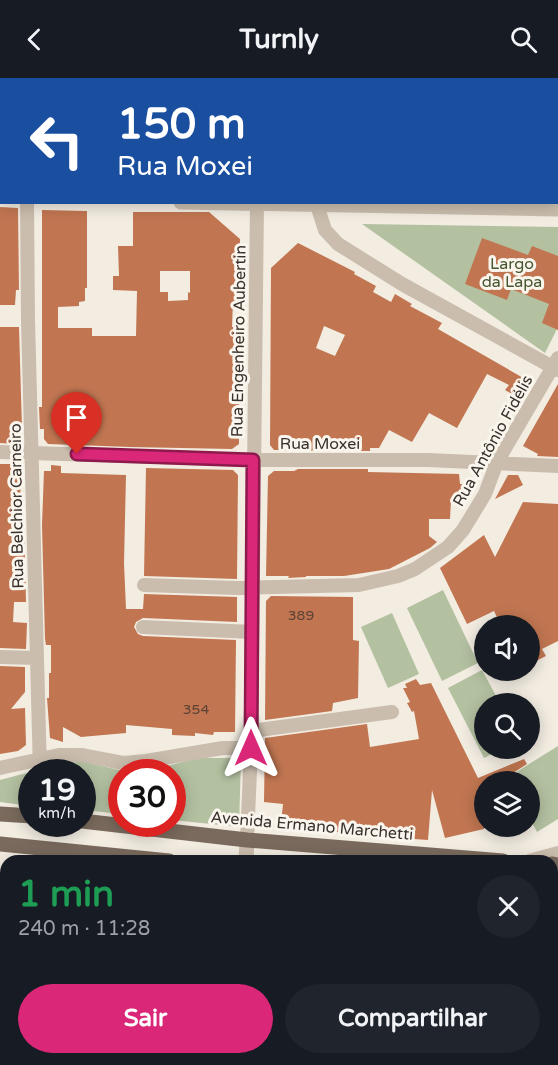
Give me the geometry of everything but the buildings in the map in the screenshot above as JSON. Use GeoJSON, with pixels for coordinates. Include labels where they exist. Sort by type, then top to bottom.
{"type":"FeatureCollection","features":[{"type":"Feature","properties":{"kind":"main road"},"geometry":{"type":"LineString","coordinates":[[0,814],[18,815]]}},
{"type":"Feature","properties":{"kind":"main road","name":"Avenida Ermano Marchetti"},"geometry":{"type":"LineString","coordinates":[[96,823],[247,840],[430,855]]}},
{"type":"Feature","properties":{"kind":"main road"},"geometry":{"type":"LineString","coordinates":[[0,844],[109,855]]}},
{"type":"Feature","properties":{"kind":"street","name":"Rua Belchior Carneiro"},"geometry":{"type":"LineString","coordinates":[[27,204],[40,759]]}},
{"type":"Feature","properties":{"kind":"street"},"geometry":{"type":"LineString","coordinates":[[257,204],[558,209]]}},
{"type":"Feature","properties":{"kind":"street","name":"Rua Engenheiro Aubertin"},"geometry":{"type":"LineString","coordinates":[[247,840],[251,748],[257,204]]}},
{"type":"Feature","properties":{"kind":"street"},"geometry":{"type":"LineString","coordinates":[[317,205],[325,230],[338,244],[402,284],[556,365]]}},
{"type":"Feature","properties":{"kind":"street","name":"Rua Antônio Fidélis"},"geometry":{"type":"LineString","coordinates":[[144,585],[251,587],[359,585],[398,576],[415,569],[448,547],[463,530],[486,494],[497,462],[556,365]]}},
{"type":"Feature","properties":{"kind":"street","name":"Rua Moxei"},"geometry":{"type":"LineString","coordinates":[[0,453],[253,460],[428,460],[558,466]]}},
{"type":"Feature","properties":{"kind":"street"},"geometry":{"type":"LineString","coordinates":[[144,627],[252,633]]}},
{"type":"Feature","properties":{"kind":"street"},"geometry":{"type":"LineString","coordinates":[[0,657],[37,658]]}},
{"type":"Feature","properties":{"kind":"street"},"geometry":{"type":"LineString","coordinates":[[251,731],[392,712]]}},
{"type":"Feature","properties":{"kind":"street"},"geometry":{"type":"LineString","coordinates":[[52,759],[59,755],[81,755],[123,763],[223,748],[251,748]]}},
{"type":"Feature","properties":{"kind":"street"},"geometry":{"type":"LineString","coordinates":[[0,768],[18,767]]}},
{"type":"Feature","properties":{"kind":"street"},"geometry":{"type":"LineString","coordinates":[[246,855],[247,840]]}},
{"type":"Feature","properties":{"kind":"green space","name":"Largo da Lapa"},"geometry":{"type":"Polygon","coordinates":[[[362,224],[558,227],[558,327],[545,353],[362,224]]]}},
{"type":"Feature","properties":{"kind":"green space"},"geometry":{"type":"Polygon","coordinates":[[[443,590],[474,655],[474,665],[442,681],[407,608],[443,590]]]}},
{"type":"Feature","properties":{"kind":"green space"},"geometry":{"type":"Polygon","coordinates":[[[392,613],[419,674],[388,688],[361,627],[392,613]]]}},
{"type":"Feature","properties":{"kind":"green space"},"geometry":{"type":"Polygon","coordinates":[[[474,674],[474,681],[488,681],[495,693],[474,693],[474,739],[448,688],[474,674]]]}},
{"type":"Feature","properties":{"kind":"green space"},"geometry":{"type":"Polygon","coordinates":[[[558,746],[558,819],[540,830],[540,771],[518,771],[558,746]]]}},
{"type":"Feature","properties":{"kind":"green space"},"geometry":{"type":"Polygon","coordinates":[[[198,758],[241,758],[239,827],[186,821],[186,761],[198,758]]]}},
{"type":"Feature","properties":{"kind":"green space"},"geometry":{"type":"Polygon","coordinates":[[[96,765],[108,767],[108,813],[96,811],[96,765]]]}},
{"type":"Feature","properties":{"kind":"green space"},"geometry":{"type":"Polygon","coordinates":[[[18,775],[18,804],[0,802],[0,780],[18,775]]]}},
{"type":"Feature","properties":{"kind":"route"},"geometry":{"type":"LineString","coordinates":[[77,454],[253,460],[251,748]]}}]}
